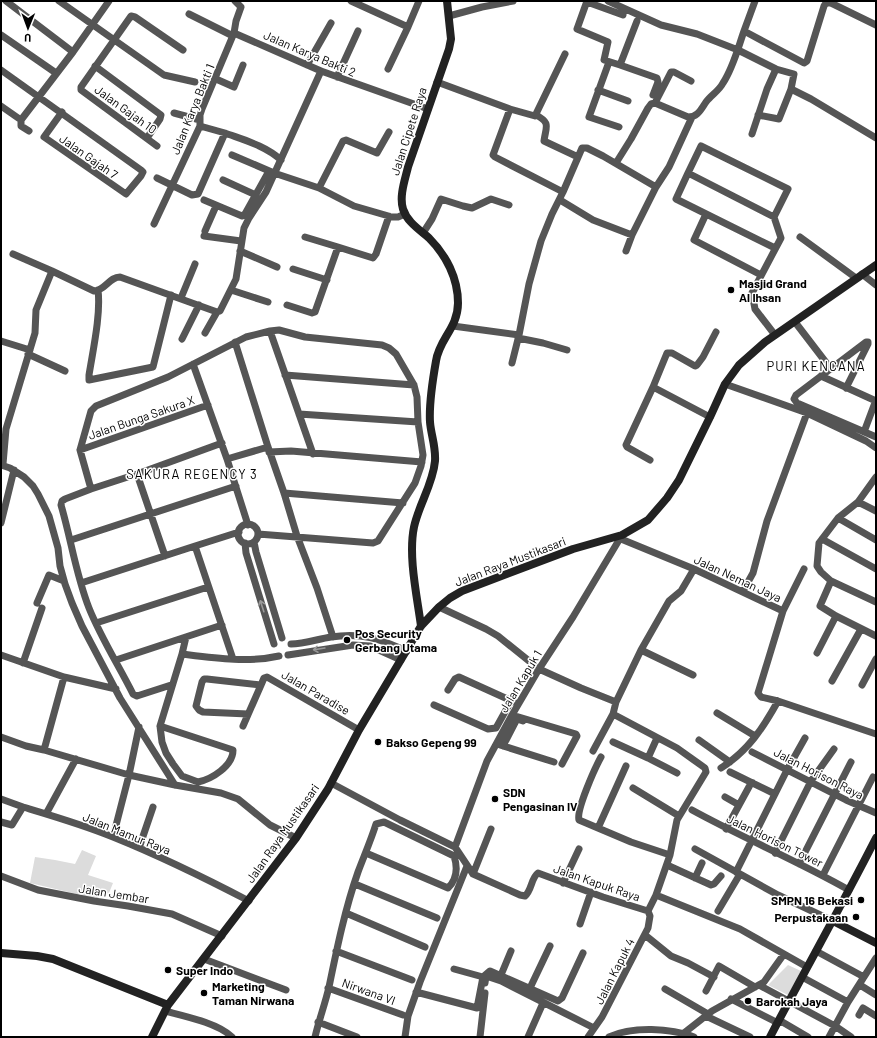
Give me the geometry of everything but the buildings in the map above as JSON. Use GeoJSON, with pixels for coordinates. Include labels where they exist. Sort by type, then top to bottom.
{"type":"FeatureCollection","features":[{"type":"Feature","properties":{"kind":"main road","name":"Jalan Cipete Raya"},"geometry":{"type":"LineString","coordinates":[[405,214],[403,205],[404,184],[408,167],[436,82],[448,56],[450,44],[447,1]]}},
{"type":"Feature","properties":{"kind":"main road"},"geometry":{"type":"LineString","coordinates":[[405,214],[443,254],[455,282],[458,303],[456,318],[441,346],[436,362],[430,413],[430,423],[435,452],[434,466],[413,535],[413,558],[421,626]]}},
{"type":"Feature","properties":{"kind":"main road","name":"Jalan Raya Mustikasari"},"geometry":{"type":"LineString","coordinates":[[152,1037],[167,1008],[296,838],[331,783],[359,730],[421,626],[450,598],[477,584],[572,549],[621,537],[648,520],[667,498],[679,480],[725,384],[740,364],[765,342],[876,264]]}},
{"type":"Feature","properties":{"kind":"main road"},"geometry":{"type":"LineString","coordinates":[[770,1037],[876,838]]}},
{"type":"Feature","properties":{"kind":"main road"},"geometry":{"type":"LineString","coordinates":[[833,921],[876,944]]}},
{"type":"Feature","properties":{"kind":"main road"},"geometry":{"type":"LineString","coordinates":[[1,953],[53,959],[167,1008]]}},
{"type":"Feature","properties":{"kind":"street"},"geometry":{"type":"LineString","coordinates":[[6,1],[73,52]]}},
{"type":"Feature","properties":{"kind":"street"},"geometry":{"type":"LineString","coordinates":[[59,1],[164,75],[195,82]]}},
{"type":"Feature","properties":{"kind":"street"},"geometry":{"type":"LineString","coordinates":[[29,131],[20,126],[21,120],[73,52],[109,1]]}},
{"type":"Feature","properties":{"kind":"street","name":"Jalan Karya Bakti 1"},"geometry":{"type":"LineString","coordinates":[[154,224],[200,123],[202,109],[234,34],[241,7],[235,1]]}},
{"type":"Feature","properties":{"kind":"street"},"geometry":{"type":"LineString","coordinates":[[351,1],[408,27]]}},
{"type":"Feature","properties":{"kind":"street"},"geometry":{"type":"LineString","coordinates":[[388,69],[419,1]]}},
{"type":"Feature","properties":{"kind":"street"},"geometry":{"type":"LineString","coordinates":[[448,16],[513,1]]}},
{"type":"Feature","properties":{"kind":"street"},"geometry":{"type":"LineString","coordinates":[[623,15],[587,1],[577,29],[608,42],[604,59],[657,78],[658,82],[653,95]]}},
{"type":"Feature","properties":{"kind":"street"},"geometry":{"type":"LineString","coordinates":[[608,1],[661,25],[697,34],[738,50],[776,68],[794,74],[791,89],[780,119],[758,115]]}},
{"type":"Feature","properties":{"kind":"street"},"geometry":{"type":"LineString","coordinates":[[626,251],[632,235],[656,187],[670,166],[692,117],[697,114],[707,100],[723,84],[738,50],[755,1]]}},
{"type":"Feature","properties":{"kind":"street"},"geometry":{"type":"LineString","coordinates":[[744,31],[800,62],[805,63],[807,61],[824,6],[826,4],[831,3],[876,25]]}},
{"type":"Feature","properties":{"kind":"street","name":"Jalan Karya Bakti 2"},"geometry":{"type":"LineString","coordinates":[[188,14],[321,71],[378,92],[428,108]]}},
{"type":"Feature","properties":{"kind":"street"},"geometry":{"type":"LineString","coordinates":[[147,138],[160,119],[161,115],[96,66],[130,17],[134,16],[183,50]]}},
{"type":"Feature","properties":{"kind":"street"},"geometry":{"type":"LineString","coordinates":[[620,65],[637,21]]}},
{"type":"Feature","properties":{"kind":"street"},"geometry":{"type":"LineString","coordinates":[[307,65],[331,23]]}},
{"type":"Feature","properties":{"kind":"street"},"geometry":{"type":"LineString","coordinates":[[337,77],[358,31]]}},
{"type":"Feature","properties":{"kind":"street"},"geometry":{"type":"LineString","coordinates":[[1,35],[56,73]]}},
{"type":"Feature","properties":{"kind":"street"},"geometry":{"type":"LineString","coordinates":[[536,115],[566,54]]}},
{"type":"Feature","properties":{"kind":"street"},"geometry":{"type":"LineString","coordinates":[[609,62],[589,117],[619,127]]}},
{"type":"Feature","properties":{"kind":"street"},"geometry":{"type":"LineString","coordinates":[[216,79],[234,87],[244,65]]}},
{"type":"Feature","properties":{"kind":"street","name":"Jalan Gajah 10"},"geometry":{"type":"LineString","coordinates":[[96,66],[81,87],[82,90],[157,146]]}},
{"type":"Feature","properties":{"kind":"street"},"geometry":{"type":"LineString","coordinates":[[752,134],[767,89],[776,68]]}},
{"type":"Feature","properties":{"kind":"street"},"geometry":{"type":"LineString","coordinates":[[1,70],[38,97],[62,112]]}},
{"type":"Feature","properties":{"kind":"street"},"geometry":{"type":"LineString","coordinates":[[204,200],[242,216],[245,214],[256,195],[281,160],[321,71]]}},
{"type":"Feature","properties":{"kind":"street"},"geometry":{"type":"LineString","coordinates":[[616,163],[632,139],[648,108],[651,104],[655,103],[671,72],[674,72],[691,81]]}},
{"type":"Feature","properties":{"kind":"street"},"geometry":{"type":"LineString","coordinates":[[436,82],[510,109],[532,116],[536,115],[545,120],[547,125],[544,141],[578,157]]}},
{"type":"Feature","properties":{"kind":"street"},"geometry":{"type":"LineString","coordinates":[[791,89],[811,99],[876,138]]}},
{"type":"Feature","properties":{"kind":"street"},"geometry":{"type":"LineString","coordinates":[[598,90],[628,101]]}},
{"type":"Feature","properties":{"kind":"street"},"geometry":{"type":"LineString","coordinates":[[655,103],[685,116],[692,117]]}},
{"type":"Feature","properties":{"kind":"street"},"geometry":{"type":"LineString","coordinates":[[1,106],[21,120]]}},
{"type":"Feature","properties":{"kind":"street"},"geometry":{"type":"LineString","coordinates":[[510,109],[493,155],[563,192]]}},
{"type":"Feature","properties":{"kind":"street","name":"Jalan Gajah 7"},"geometry":{"type":"LineString","coordinates":[[62,112],[142,171],[141,176],[126,194],[44,137],[62,112]]}},
{"type":"Feature","properties":{"kind":"street"},"geometry":{"type":"LineString","coordinates":[[174,113],[225,134],[245,140],[266,150],[281,160]]}},
{"type":"Feature","properties":{"kind":"street"},"geometry":{"type":"LineString","coordinates":[[319,188],[343,140],[377,153],[389,132]]}},
{"type":"Feature","properties":{"kind":"street"},"geometry":{"type":"LineString","coordinates":[[157,178],[192,195],[198,194],[225,134]]}},
{"type":"Feature","properties":{"kind":"street"},"geometry":{"type":"LineString","coordinates":[[774,216],[788,190],[701,146],[676,199],[775,248]]}},
{"type":"Feature","properties":{"kind":"street"},"geometry":{"type":"LineString","coordinates":[[512,363],[519,337],[529,284],[541,241],[582,148],[587,148],[616,163],[656,187]]}},
{"type":"Feature","properties":{"kind":"street"},"geometry":{"type":"LineString","coordinates":[[232,155],[272,172],[319,188],[354,206],[389,216],[398,217],[405,214]]}},
{"type":"Feature","properties":{"kind":"street"},"geometry":{"type":"LineString","coordinates":[[205,333],[217,312],[221,311],[236,279],[241,241],[246,223],[266,192],[272,172]]}},
{"type":"Feature","properties":{"kind":"street"},"geometry":{"type":"LineString","coordinates":[[688,173],[774,216],[781,238],[752,293],[755,309],[775,335]]}},
{"type":"Feature","properties":{"kind":"street"},"geometry":{"type":"LineString","coordinates":[[223,180],[256,195]]}},
{"type":"Feature","properties":{"kind":"street"},"geometry":{"type":"LineString","coordinates":[[423,233],[432,219],[441,199],[472,208],[491,199],[509,205]]}},
{"type":"Feature","properties":{"kind":"street"},"geometry":{"type":"LineString","coordinates":[[560,200],[597,222],[632,235]]}},
{"type":"Feature","properties":{"kind":"street"},"geometry":{"type":"LineString","coordinates":[[216,206],[204,234],[241,241]]}},
{"type":"Feature","properties":{"kind":"street"},"geometry":{"type":"LineString","coordinates":[[706,214],[694,240],[762,275]]}},
{"type":"Feature","properties":{"kind":"street"},"geometry":{"type":"LineString","coordinates":[[305,237],[373,258],[376,254],[389,216]]}},
{"type":"Feature","properties":{"kind":"street"},"geometry":{"type":"LineString","coordinates":[[800,237],[859,276],[876,285]]}},
{"type":"Feature","properties":{"kind":"street"},"geometry":{"type":"LineString","coordinates":[[287,305],[314,313],[338,247]]}},
{"type":"Feature","properties":{"kind":"street"},"geometry":{"type":"LineString","coordinates":[[240,251],[277,267]]}},
{"type":"Feature","properties":{"kind":"street"},"geometry":{"type":"LineString","coordinates":[[13,254],[71,279],[94,291],[104,287],[113,278],[120,276],[217,312]]}},
{"type":"Feature","properties":{"kind":"street"},"geometry":{"type":"LineString","coordinates":[[182,298],[195,264]]}},
{"type":"Feature","properties":{"kind":"street"},"geometry":{"type":"LineString","coordinates":[[293,269],[327,280]]}},
{"type":"Feature","properties":{"kind":"street"},"geometry":{"type":"LineString","coordinates":[[52,272],[36,310],[35,333],[6,429],[2,465],[14,470],[33,486],[49,516],[58,548],[60,566],[64,581],[82,626],[116,689],[175,785]]}},
{"type":"Feature","properties":{"kind":"street"},"geometry":{"type":"LineString","coordinates":[[98,290],[99,298],[95,339],[88,379],[91,380],[153,367],[171,295]]}},
{"type":"Feature","properties":{"kind":"street"},"geometry":{"type":"LineString","coordinates":[[231,290],[268,302]]}},
{"type":"Feature","properties":{"kind":"street"},"geometry":{"type":"LineString","coordinates":[[182,339],[199,305]]}},
{"type":"Feature","properties":{"kind":"street"},"geometry":{"type":"LineString","coordinates":[[795,322],[831,369]]}},
{"type":"Feature","properties":{"kind":"street"},"geometry":{"type":"LineString","coordinates":[[453,326],[519,337],[567,350]]}},
{"type":"Feature","properties":{"kind":"street"},"geometry":{"type":"LineString","coordinates":[[91,489],[80,450],[91,411],[96,406],[168,377],[246,337],[270,331],[279,330],[305,337],[389,348],[396,354],[414,385],[417,397],[418,422],[423,455],[415,483],[378,541],[258,534]]}},
{"type":"Feature","properties":{"kind":"street"},"geometry":{"type":"LineString","coordinates":[[270,331],[313,454]]}},
{"type":"Feature","properties":{"kind":"street"},"geometry":{"type":"LineString","coordinates":[[650,460],[626,445],[667,353],[672,352],[695,366],[698,365],[704,357],[716,332]]}},
{"type":"Feature","properties":{"kind":"street"},"geometry":{"type":"LineString","coordinates":[[1,341],[29,352],[65,371]]}},
{"type":"Feature","properties":{"kind":"street"},"geometry":{"type":"LineString","coordinates":[[235,342],[268,449],[333,637]]}},
{"type":"Feature","properties":{"kind":"street"},"geometry":{"type":"LineString","coordinates":[[846,388],[868,342],[821,376],[794,398],[796,402],[876,437]]}},
{"type":"Feature","properties":{"kind":"street"},"geometry":{"type":"LineString","coordinates":[[193,364],[222,443],[248,525]]}},
{"type":"Feature","properties":{"kind":"street"},"geometry":{"type":"LineString","coordinates":[[286,375],[414,385]]}},
{"type":"Feature","properties":{"kind":"street"},"geometry":{"type":"LineString","coordinates":[[821,376],[876,400],[864,432]]}},
{"type":"Feature","properties":{"kind":"street"},"geometry":{"type":"LineString","coordinates":[[725,384],[807,413],[866,441],[876,448]]}},
{"type":"Feature","properties":{"kind":"street"},"geometry":{"type":"LineString","coordinates":[[653,387],[710,417]]}},
{"type":"Feature","properties":{"kind":"street","name":"Jalan Bunga Sakura X"},"geometry":{"type":"LineString","coordinates":[[80,450],[208,405]]}},
{"type":"Feature","properties":{"kind":"street"},"geometry":{"type":"LineString","coordinates":[[743,591],[752,573],[767,520],[807,413]]}},
{"type":"Feature","properties":{"kind":"street"},"geometry":{"type":"LineString","coordinates":[[300,414],[418,422]]}},
{"type":"Feature","properties":{"kind":"street"},"geometry":{"type":"LineString","coordinates":[[171,685],[136,696],[133,694],[89,607],[60,505],[62,502],[91,489],[222,443]]}},
{"type":"Feature","properties":{"kind":"street"},"geometry":{"type":"LineString","coordinates":[[227,459],[268,449],[422,462]]}},
{"type":"Feature","properties":{"kind":"street"},"geometry":{"type":"LineString","coordinates":[[1,523],[14,470]]}},
{"type":"Feature","properties":{"kind":"street"},"geometry":{"type":"LineString","coordinates":[[137,474],[164,556]]}},
{"type":"Feature","properties":{"kind":"street"},"geometry":{"type":"LineString","coordinates":[[875,479],[858,502],[838,518],[822,539],[819,548],[818,569],[831,581],[876,602]]}},
{"type":"Feature","properties":{"kind":"street"},"geometry":{"type":"LineString","coordinates":[[70,540],[236,486]]}},
{"type":"Feature","properties":{"kind":"street"},"geometry":{"type":"LineString","coordinates":[[284,492],[403,503]]}},
{"type":"Feature","properties":{"kind":"street"},"geometry":{"type":"LineString","coordinates":[[858,502],[876,511]]}},
{"type":"Feature","properties":{"kind":"street"},"geometry":{"type":"LineString","coordinates":[[838,518],[876,540]]}},
{"type":"Feature","properties":{"kind":"street"},"geometry":{"type":"LineString","coordinates":[[82,583],[239,532],[241,528],[248,525],[255,527],[258,534],[257,538],[254,542],[248,544],[244,543]]}},
{"type":"Feature","properties":{"kind":"street"},"geometry":{"type":"LineString","coordinates":[[239,532],[239,538],[244,543],[274,644],[273,649],[275,653],[280,656]]}},
{"type":"Feature","properties":{"kind":"street","name":"Jalan Neman Jaya"},"geometry":{"type":"LineString","coordinates":[[621,537],[743,591],[783,611],[758,693],[761,697],[778,701],[876,734]]}},
{"type":"Feature","properties":{"kind":"street","name":"Jalan Kapuk 1"},"geometry":{"type":"LineString","coordinates":[[455,847],[487,761],[500,745],[512,715],[515,702],[539,669],[573,617],[621,537]]}},
{"type":"Feature","properties":{"kind":"street"},"geometry":{"type":"LineString","coordinates":[[822,539],[876,569]]}},
{"type":"Feature","properties":{"kind":"street"},"geometry":{"type":"LineString","coordinates":[[254,542],[282,638]]}},
{"type":"Feature","properties":{"kind":"street"},"geometry":{"type":"LineString","coordinates":[[195,546],[233,659]]}},
{"type":"Feature","properties":{"kind":"street"},"geometry":{"type":"LineString","coordinates":[[593,751],[613,714],[616,702],[641,650],[669,601],[681,591],[694,569]]}},
{"type":"Feature","properties":{"kind":"street"},"geometry":{"type":"LineString","coordinates":[[783,611],[804,569]]}},
{"type":"Feature","properties":{"kind":"street"},"geometry":{"type":"LineString","coordinates":[[23,663],[49,575],[64,581]]}},
{"type":"Feature","properties":{"kind":"street"},"geometry":{"type":"LineString","coordinates":[[831,581],[820,606],[836,616],[876,636]]}},
{"type":"Feature","properties":{"kind":"street"},"geometry":{"type":"LineString","coordinates":[[96,623],[208,587]]}},
{"type":"Feature","properties":{"kind":"street"},"geometry":{"type":"LineString","coordinates":[[439,607],[498,636],[539,669],[616,702]]}},
{"type":"Feature","properties":{"kind":"street"},"geometry":{"type":"LineString","coordinates":[[817,653],[836,616]]}},
{"type":"Feature","properties":{"kind":"street"},"geometry":{"type":"LineString","coordinates":[[116,660],[222,625]]}},
{"type":"Feature","properties":{"kind":"street"},"geometry":{"type":"LineString","coordinates":[[832,681],[861,628]]}},
{"type":"Feature","properties":{"kind":"street"},"geometry":{"type":"LineString","coordinates":[[352,635],[353,645]]}},
{"type":"Feature","properties":{"kind":"street"},"geometry":{"type":"LineString","coordinates":[[291,644],[333,637],[361,635],[373,637],[407,651]]}},
{"type":"Feature","properties":{"kind":"street"},"geometry":{"type":"LineString","coordinates":[[160,726],[233,750],[231,760],[209,778],[198,782],[189,780],[182,776],[166,753],[162,742],[160,726],[186,637]]}},
{"type":"Feature","properties":{"kind":"street"},"geometry":{"type":"LineString","coordinates":[[274,644],[277,640],[282,638],[291,644]]}},
{"type":"Feature","properties":{"kind":"street"},"geometry":{"type":"LineString","coordinates":[[288,655],[291,649],[291,644]]}},
{"type":"Feature","properties":{"kind":"street"},"geometry":{"type":"LineString","coordinates":[[388,653],[392,644]]}},
{"type":"Feature","properties":{"kind":"street"},"geometry":{"type":"LineString","coordinates":[[182,654],[233,659],[268,658],[353,645],[370,646],[401,660]]}},
{"type":"Feature","properties":{"kind":"street"},"geometry":{"type":"LineString","coordinates":[[641,650],[693,675]]}},
{"type":"Feature","properties":{"kind":"street"},"geometry":{"type":"LineString","coordinates":[[1,655],[64,677],[116,689]]}},
{"type":"Feature","properties":{"kind":"street"},"geometry":{"type":"LineString","coordinates":[[862,684],[876,658]]}},
{"type":"Feature","properties":{"kind":"street"},"geometry":{"type":"LineString","coordinates":[[44,750],[64,677]]}},
{"type":"Feature","properties":{"kind":"street"},"geometry":{"type":"LineString","coordinates":[[434,705],[488,729],[492,729],[496,728],[515,702],[459,677],[455,679],[448,690]]}},
{"type":"Feature","properties":{"kind":"street","name":"Jalan Paradise"},"geometry":{"type":"LineString","coordinates":[[261,684],[264,678],[271,678],[359,730]]}},
{"type":"Feature","properties":{"kind":"street"},"geometry":{"type":"LineString","coordinates":[[243,726],[261,684],[204,679],[196,706],[199,710],[203,712],[248,714]]}},
{"type":"Feature","properties":{"kind":"street"},"geometry":{"type":"LineString","coordinates":[[721,768],[746,748],[762,729],[778,701]]}},
{"type":"Feature","properties":{"kind":"street"},"geometry":{"type":"LineString","coordinates":[[717,713],[755,736]]}},
{"type":"Feature","properties":{"kind":"street"},"geometry":{"type":"LineString","coordinates":[[613,714],[683,752],[705,768],[706,772],[679,816],[670,855],[656,895]]}},
{"type":"Feature","properties":{"kind":"street"},"geometry":{"type":"LineString","coordinates":[[512,715],[576,734],[577,736],[562,764]]}},
{"type":"Feature","properties":{"kind":"street"},"geometry":{"type":"LineString","coordinates":[[554,762],[500,745],[517,719],[562,734]]}},
{"type":"Feature","properties":{"kind":"street"},"geometry":{"type":"LineString","coordinates":[[112,837],[129,775],[139,727]]}},
{"type":"Feature","properties":{"kind":"street"},"geometry":{"type":"LineString","coordinates":[[1,737],[26,746],[129,775],[221,793],[238,799],[270,825],[296,838]]}},
{"type":"Feature","properties":{"kind":"street"},"geometry":{"type":"LineString","coordinates":[[648,758],[657,738]]}},
{"type":"Feature","properties":{"kind":"street"},"geometry":{"type":"LineString","coordinates":[[718,911],[738,873],[751,841],[805,738]]}},
{"type":"Feature","properties":{"kind":"street"},"geometry":{"type":"LineString","coordinates":[[699,740],[730,762]]}},
{"type":"Feature","properties":{"kind":"street"},"geometry":{"type":"LineString","coordinates":[[613,742],[677,773]]}},
{"type":"Feature","properties":{"kind":"street"},"geometry":{"type":"LineString","coordinates":[[775,853],[811,781],[834,749]]}},
{"type":"Feature","properties":{"kind":"street","name":"Jalan Horison Raya"},"geometry":{"type":"LineString","coordinates":[[752,752],[876,813]]}},
{"type":"Feature","properties":{"kind":"street"},"geometry":{"type":"LineString","coordinates":[[601,758],[595,768],[580,808],[578,816],[579,820],[631,842],[670,855]]}},
{"type":"Feature","properties":{"kind":"street"},"geometry":{"type":"LineString","coordinates":[[46,814],[76,759]]}},
{"type":"Feature","properties":{"kind":"street"},"geometry":{"type":"LineString","coordinates":[[799,864],[851,762]]}},
{"type":"Feature","properties":{"kind":"street"},"geometry":{"type":"LineString","coordinates":[[598,828],[626,766]]}},
{"type":"Feature","properties":{"kind":"street"},"geometry":{"type":"LineString","coordinates":[[730,772],[775,794]]}},
{"type":"Feature","properties":{"kind":"street"},"geometry":{"type":"LineString","coordinates":[[823,875],[872,777]]}},
{"type":"Feature","properties":{"kind":"street"},"geometry":{"type":"LineString","coordinates":[[331,783],[400,820],[455,847]]}},
{"type":"Feature","properties":{"kind":"street"},"geometry":{"type":"LineString","coordinates":[[726,829],[750,785],[753,783]]}},
{"type":"Feature","properties":{"kind":"street"},"geometry":{"type":"LineString","coordinates":[[633,788],[679,816]]}},
{"type":"Feature","properties":{"kind":"street"},"geometry":{"type":"LineString","coordinates":[[725,797],[739,805]]}},
{"type":"Feature","properties":{"kind":"street","name":"Jalan Mamur Raya"},"geometry":{"type":"LineString","coordinates":[[1,799],[112,837],[139,848],[195,873],[249,901]]}},
{"type":"Feature","properties":{"kind":"street"},"geometry":{"type":"LineString","coordinates":[[1,822],[12,825],[23,807]]}},
{"type":"Feature","properties":{"kind":"street"},"geometry":{"type":"LineString","coordinates":[[139,848],[153,807]]}},
{"type":"Feature","properties":{"kind":"street","name":"Jalan Horison Tower"},"geometry":{"type":"LineString","coordinates":[[692,810],[726,829],[823,875],[849,890]]}},
{"type":"Feature","properties":{"kind":"street"},"geometry":{"type":"LineString","coordinates":[[315,1037],[346,913],[355,884],[376,824],[384,822],[454,856],[456,862],[456,874],[452,884],[448,888],[366,853]]}},
{"type":"Feature","properties":{"kind":"street"},"geometry":{"type":"LineString","coordinates":[[473,874],[491,829]]}},
{"type":"Feature","properties":{"kind":"street","name":"Jalan Kapuk Raya"},"geometry":{"type":"LineString","coordinates":[[455,847],[473,874],[520,895],[525,896],[528,893],[534,876],[538,873],[603,897],[648,911],[656,895],[740,929],[807,967]]}},
{"type":"Feature","properties":{"kind":"street"},"geometry":{"type":"LineString","coordinates":[[563,883],[578,848]]}},
{"type":"Feature","properties":{"kind":"street"},"geometry":{"type":"LineString","coordinates":[[695,849],[778,895],[833,921]]}},
{"type":"Feature","properties":{"kind":"street"},"geometry":{"type":"LineString","coordinates":[[695,878],[702,863]]}},
{"type":"Feature","properties":{"kind":"street"},"geometry":{"type":"LineString","coordinates":[[667,865],[713,885],[721,876]]}},
{"type":"Feature","properties":{"kind":"street"},"geometry":{"type":"LineString","coordinates":[[405,1037],[408,1016],[416,992],[432,949],[460,886],[467,866]]}},
{"type":"Feature","properties":{"kind":"street","name":"Jalan Jembar"},"geometry":{"type":"LineString","coordinates":[[1,876],[38,890],[172,914],[222,936]]}},
{"type":"Feature","properties":{"kind":"street"},"geometry":{"type":"LineString","coordinates":[[355,884],[437,918]]}},
{"type":"Feature","properties":{"kind":"street"},"geometry":{"type":"LineString","coordinates":[[580,924],[591,892]]}},
{"type":"Feature","properties":{"kind":"street","name":"Jalan Kapuk 4"},"geometry":{"type":"LineString","coordinates":[[588,1037],[602,1017],[645,935],[650,916],[648,911]]}},
{"type":"Feature","properties":{"kind":"street"},"geometry":{"type":"LineString","coordinates":[[346,913],[425,947]]}},
{"type":"Feature","properties":{"kind":"street"},"geometry":{"type":"LineString","coordinates":[[645,935],[671,956],[714,977]]}},
{"type":"Feature","properties":{"kind":"street"},"geometry":{"type":"LineString","coordinates":[[530,988],[550,946]]}},
{"type":"Feature","properties":{"kind":"street"},"geometry":{"type":"LineString","coordinates":[[336,951],[412,980]]}},
{"type":"Feature","properties":{"kind":"street"},"geometry":{"type":"LineString","coordinates":[[501,975],[511,951]]}},
{"type":"Feature","properties":{"kind":"street"},"geometry":{"type":"LineString","coordinates":[[816,951],[864,977]]}},
{"type":"Feature","properties":{"kind":"street"},"geometry":{"type":"LineString","coordinates":[[416,992],[477,1008],[484,977],[490,971],[556,1001],[561,1000],[583,953]]}},
{"type":"Feature","properties":{"kind":"street"},"geometry":{"type":"LineString","coordinates":[[682,1034],[731,999],[764,982],[784,954]]}},
{"type":"Feature","properties":{"kind":"street"},"geometry":{"type":"LineString","coordinates":[[829,1037],[848,1002],[876,958]]}},
{"type":"Feature","properties":{"kind":"street"},"geometry":{"type":"LineString","coordinates":[[204,959],[286,990]]}},
{"type":"Feature","properties":{"kind":"street"},"geometry":{"type":"LineString","coordinates":[[706,991],[719,966],[757,986],[789,1000],[835,1026],[851,1037]]}},
{"type":"Feature","properties":{"kind":"street"},"geometry":{"type":"LineString","coordinates":[[454,969],[484,977]]}},
{"type":"Feature","properties":{"kind":"street"},"geometry":{"type":"LineString","coordinates":[[482,1036],[486,976],[594,1028]]}},
{"type":"Feature","properties":{"kind":"street"},"geometry":{"type":"LineString","coordinates":[[802,977],[848,1002]]}},
{"type":"Feature","properties":{"kind":"street"},"geometry":{"type":"LineString","coordinates":[[860,985],[876,995]]}},
{"type":"Feature","properties":{"kind":"street","name":"Nirwana VI"},"geometry":{"type":"LineString","coordinates":[[328,988],[403,1015]]}},
{"type":"Feature","properties":{"kind":"street"},"geometry":{"type":"LineString","coordinates":[[665,989],[707,1015],[750,1037]]}},
{"type":"Feature","properties":{"kind":"street"},"geometry":{"type":"LineString","coordinates":[[731,999],[779,1021],[808,1037]]}},
{"type":"Feature","properties":{"kind":"street"},"geometry":{"type":"LineString","coordinates":[[528,1037],[543,1003]]}},
{"type":"Feature","properties":{"kind":"street"},"geometry":{"type":"LineString","coordinates":[[167,1008],[221,1028],[232,1037]]}},
{"type":"Feature","properties":{"kind":"street"},"geometry":{"type":"LineString","coordinates":[[859,1015],[863,1008],[876,1016]]}},
{"type":"Feature","properties":{"kind":"street"},"geometry":{"type":"LineString","coordinates":[[318,1022],[357,1037]]}},
{"type":"Feature","properties":{"kind":"street"},"geometry":{"type":"LineString","coordinates":[[609,1037],[620,1034],[650,1033],[682,1034],[694,1037]]}},
{"type":"Feature","properties":{"kind":"shaded area"},"geometry":{"type":"Polygon","coordinates":[[[82,850],[96,856],[88,875],[113,883],[109,893],[99,895],[98,899],[30,883],[35,857],[75,864],[82,850]]]}},
{"type":"Feature","properties":{"kind":"shaded area"},"geometry":{"type":"Polygon","coordinates":[[[788,965],[801,971],[788,995],[768,985],[788,965]]]}},
{"type":"Feature","properties":{"kind":"place","name":"Masjid Grand Al Ihsan"},"geometry":{"type":"Point","coordinates":[731,290]}},
{"type":"Feature","properties":{"kind":"place","name":"Pos Security Gerbang Utama"},"geometry":{"type":"Point","coordinates":[347,640]}},
{"type":"Feature","properties":{"kind":"place","name":"Bakso Gepeng 99"},"geometry":{"type":"Point","coordinates":[378,742]}},
{"type":"Feature","properties":{"kind":"place","name":"SDN Pengasinan IV"},"geometry":{"type":"Point","coordinates":[495,799]}},
{"type":"Feature","properties":{"kind":"place","name":"SMPN 16 Bekasi"},"geometry":{"type":"Point","coordinates":[861,900]}},
{"type":"Feature","properties":{"kind":"place","name":"Perpustakaan"},"geometry":{"type":"Point","coordinates":[856,917]}},
{"type":"Feature","properties":{"kind":"place","name":"Super Indo"},"geometry":{"type":"Point","coordinates":[168,970]}},
{"type":"Feature","properties":{"kind":"place","name":"Marketing Taman Nirwana"},"geometry":{"type":"Point","coordinates":[204,993]}},
{"type":"Feature","properties":{"kind":"place","name":"Barokah Jaya"},"geometry":{"type":"Point","coordinates":[748,1001]}},
{"type":"Feature","properties":{"kind":"district","name":"PURI KENCANA"},"geometry":{"type":"Point","coordinates":[816,366]}},
{"type":"Feature","properties":{"kind":"district","name":"SAKURA REGENCY 3"},"geometry":{"type":"Point","coordinates":[192,474]}}]}
